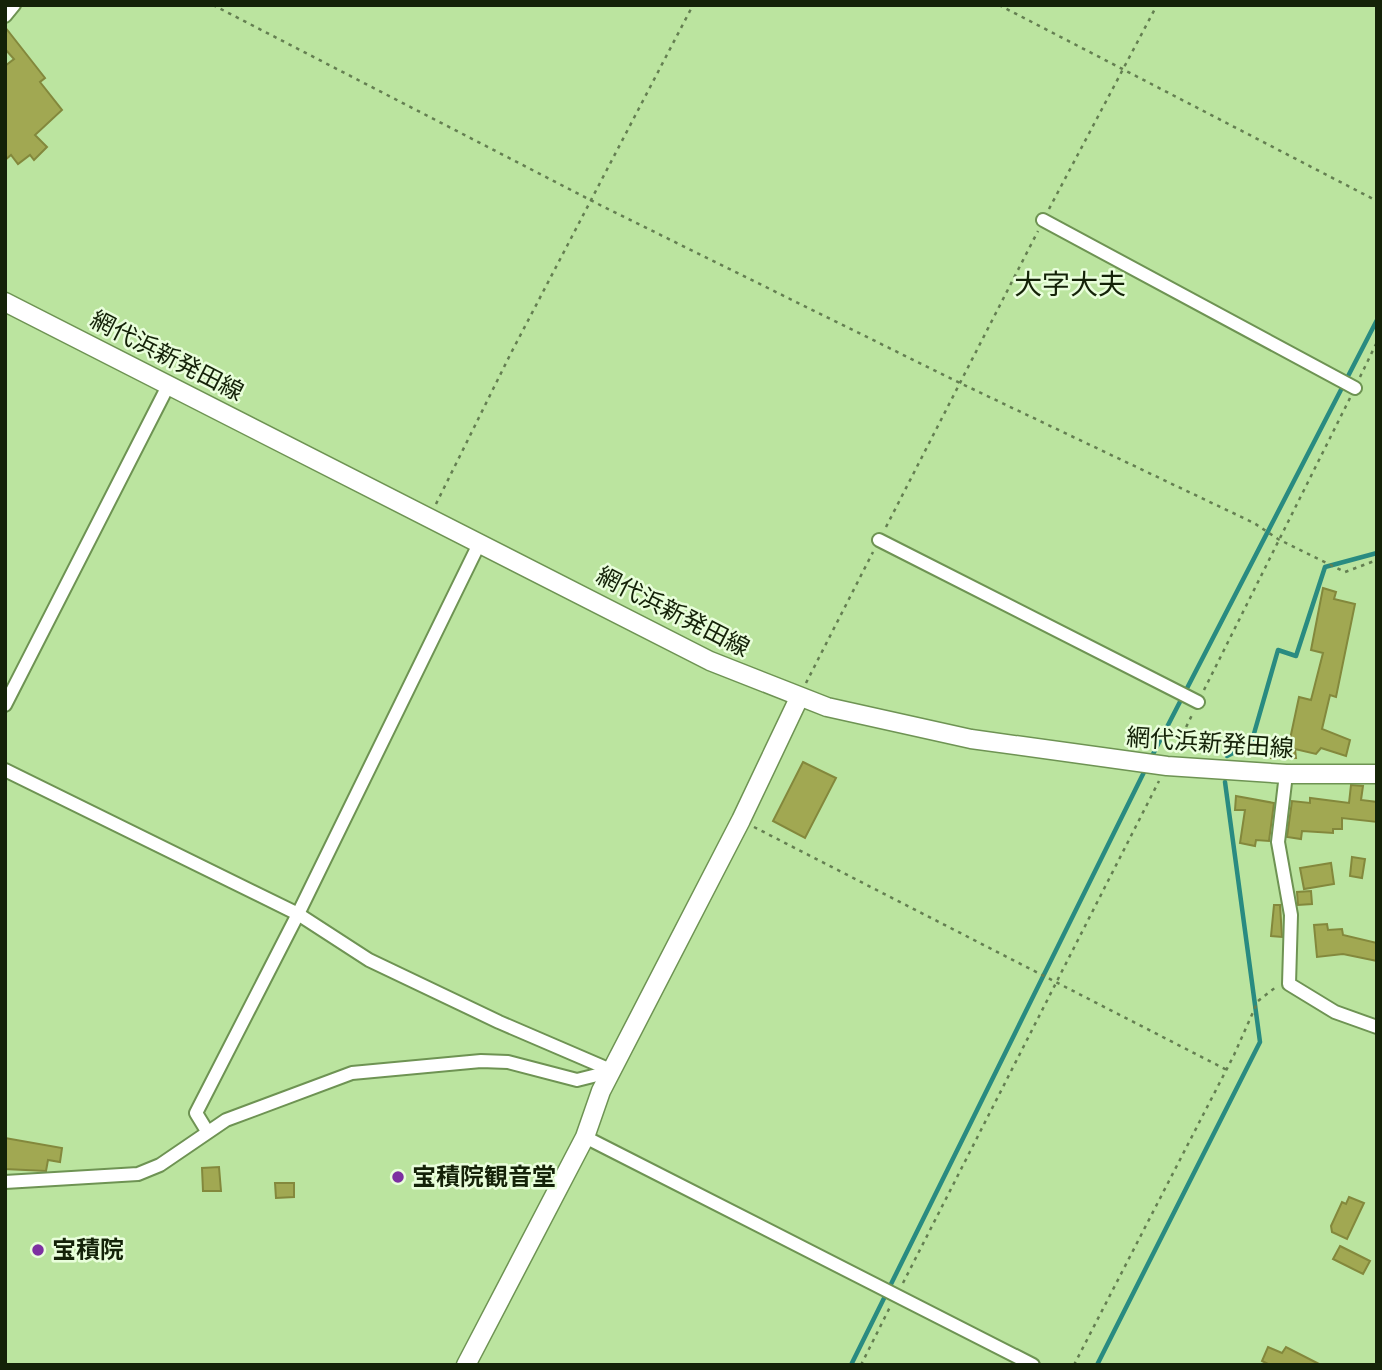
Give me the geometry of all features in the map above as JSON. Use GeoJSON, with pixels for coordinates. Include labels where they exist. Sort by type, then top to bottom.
{"type":"FeatureCollection","features":[{"type":"Feature","properties":{"kind":"main road","name":"網代浜新発田線"},"geometry":{"type":"LineString","coordinates":[[5,302],[430,516],[710,661],[799,698],[882,721],[971,739],[1167,766],[1286,774],[1377,774]]}},
{"type":"Feature","properties":{"kind":"main road"},"geometry":{"type":"LineString","coordinates":[[466,1365],[585,1137],[601,1091],[741,820],[799,698]]}},
{"type":"Feature","properties":{"kind":"street"},"geometry":{"type":"LineString","coordinates":[[5,16],[14,5]]}},
{"type":"Feature","properties":{"kind":"street"},"geometry":{"type":"LineString","coordinates":[[1043,220],[1355,388]]}},
{"type":"Feature","properties":{"kind":"street"},"geometry":{"type":"LineString","coordinates":[[5,705],[169,384]]}},
{"type":"Feature","properties":{"kind":"street"},"geometry":{"type":"LineString","coordinates":[[879,540],[1198,702]]}},
{"type":"Feature","properties":{"kind":"street"},"geometry":{"type":"LineString","coordinates":[[207,1131],[196,1113],[298,914],[480,542]]}},
{"type":"Feature","properties":{"kind":"street"},"geometry":{"type":"LineString","coordinates":[[5,770],[298,914],[369,960],[499,1022],[613,1071]]}},
{"type":"Feature","properties":{"kind":"street"},"geometry":{"type":"LineString","coordinates":[[1286,774],[1278,842],[1292,915],[1287,977],[1289,984],[1335,1012],[1377,1027]]}},
{"type":"Feature","properties":{"kind":"street"},"geometry":{"type":"LineString","coordinates":[[5,1182],[138,1174],[160,1165],[207,1131],[257,1107],[352,1073],[481,1061],[508,1062],[577,1080],[613,1071]]}},
{"type":"Feature","properties":{"kind":"street"},"geometry":{"type":"LineString","coordinates":[[585,1137],[1033,1365]]}},
{"type":"Feature","properties":{"kind":"path"},"geometry":{"type":"LineString","coordinates":[[213,5],[592,201],[960,383],[1254,523],[1278,539],[1345,572],[1377,560]]}},
{"type":"Feature","properties":{"kind":"path"},"geometry":{"type":"LineString","coordinates":[[430,516],[693,5]]}},
{"type":"Feature","properties":{"kind":"path"},"geometry":{"type":"LineString","coordinates":[[999,5],[1377,201]]}},
{"type":"Feature","properties":{"kind":"path"},"geometry":{"type":"LineString","coordinates":[[799,698],[1043,220],[1126,69],[1157,5]]}},
{"type":"Feature","properties":{"kind":"path"},"geometry":{"type":"LineString","coordinates":[[899,1292],[1167,766],[1377,342]]}},
{"type":"Feature","properties":{"kind":"path"},"geometry":{"type":"LineString","coordinates":[[741,820],[1227,1070]]}},
{"type":"Feature","properties":{"kind":"path"},"geometry":{"type":"LineString","coordinates":[[1074,1365],[1227,1070],[1258,1001],[1287,977]]}},
{"type":"Feature","properties":{"kind":"path"},"geometry":{"type":"LineString","coordinates":[[861,1365],[892,1304]]}},
{"type":"Feature","properties":{"kind":"building"},"geometry":{"type":"Polygon","coordinates":[[[5,27],[45,78],[40,82],[62,110],[35,135],[47,147],[34,160],[30,155],[18,164],[11,155],[5,160],[5,66],[14,59],[5,49],[5,27]]]}},
{"type":"Feature","properties":{"kind":"building"},"geometry":{"type":"Polygon","coordinates":[[[1323,588],[1336,592],[1334,599],[1355,604],[1336,697],[1330,695],[1322,729],[1350,740],[1346,756],[1321,748],[1316,754],[1295,749],[1296,758],[1271,758],[1271,744],[1289,744],[1299,697],[1311,700],[1323,653],[1311,650],[1323,588]]]}},
{"type":"Feature","properties":{"kind":"building"},"geometry":{"type":"Polygon","coordinates":[[[803,762],[836,778],[805,838],[773,821],[803,762]]]}},
{"type":"Feature","properties":{"kind":"building"},"geometry":{"type":"Polygon","coordinates":[[[1351,785],[1363,786],[1361,800],[1377,802],[1377,822],[1342,818],[1342,829],[1333,829],[1333,833],[1302,831],[1301,839],[1287,837],[1292,801],[1310,803],[1310,798],[1349,803],[1351,785]]]}},
{"type":"Feature","properties":{"kind":"building"},"geometry":{"type":"Polygon","coordinates":[[[1236,796],[1274,803],[1269,841],[1256,840],[1255,846],[1240,843],[1245,810],[1235,810],[1236,796]]]}},
{"type":"Feature","properties":{"kind":"building"},"geometry":{"type":"Polygon","coordinates":[[[1352,857],[1365,859],[1362,878],[1350,876],[1352,857]]]}},
{"type":"Feature","properties":{"kind":"building"},"geometry":{"type":"Polygon","coordinates":[[[1331,863],[1334,884],[1304,889],[1300,868],[1331,863]]]}},
{"type":"Feature","properties":{"kind":"building"},"geometry":{"type":"Polygon","coordinates":[[[1311,891],[1312,904],[1298,905],[1297,892],[1311,891]]]}},
{"type":"Feature","properties":{"kind":"building"},"geometry":{"type":"Polygon","coordinates":[[[1274,905],[1280,905],[1282,937],[1271,936],[1274,905]]]}},
{"type":"Feature","properties":{"kind":"building"},"geometry":{"type":"Polygon","coordinates":[[[1327,924],[1328,930],[1342,929],[1343,935],[1377,943],[1377,961],[1343,954],[1317,957],[1314,925],[1327,924]]]}},
{"type":"Feature","properties":{"kind":"building"},"geometry":{"type":"Polygon","coordinates":[[[5,1138],[62,1148],[60,1162],[48,1160],[46,1171],[5,1169],[5,1138]]]}},
{"type":"Feature","properties":{"kind":"building"},"geometry":{"type":"Polygon","coordinates":[[[219,1167],[221,1191],[203,1191],[202,1168],[219,1167]]]}},
{"type":"Feature","properties":{"kind":"building"},"geometry":{"type":"Polygon","coordinates":[[[275,1183],[294,1183],[294,1197],[276,1198],[275,1183]]]}},
{"type":"Feature","properties":{"kind":"building"},"geometry":{"type":"Polygon","coordinates":[[[1349,1197],[1364,1203],[1347,1239],[1332,1232],[1331,1226],[1342,1202],[1346,1204],[1349,1197]]]}},
{"type":"Feature","properties":{"kind":"building"},"geometry":{"type":"Polygon","coordinates":[[[1340,1246],[1370,1261],[1363,1274],[1333,1259],[1340,1246]]]}},
{"type":"Feature","properties":{"kind":"building"},"geometry":{"type":"Polygon","coordinates":[[[1268,1347],[1282,1353],[1286,1347],[1321,1365],[1270,1365],[1262,1361],[1268,1347]]]}},
{"type":"Feature","properties":{"kind":"waterway"},"geometry":{"type":"LineString","coordinates":[[1151,758],[1377,320]]}},
{"type":"Feature","properties":{"kind":"waterway"},"geometry":{"type":"LineString","coordinates":[[1227,756],[1251,744],[1278,650],[1296,656],[1325,567],[1377,553]]}},
{"type":"Feature","properties":{"kind":"waterway"},"geometry":{"type":"LineString","coordinates":[[851,1365],[1147,766]]}},
{"type":"Feature","properties":{"kind":"waterway"},"geometry":{"type":"LineString","coordinates":[[1097,1365],[1260,1042],[1225,782]]}},
{"type":"Feature","properties":{"kind":"place","name":"宝積院観音堂"},"geometry":{"type":"Point","coordinates":[398,1177]}},
{"type":"Feature","properties":{"kind":"place","name":"宝積院"},"geometry":{"type":"Point","coordinates":[38,1250]}},
{"type":"Feature","properties":{"kind":"district","name":"大字大夫"},"geometry":{"type":"Point","coordinates":[1070,284]}}]}
